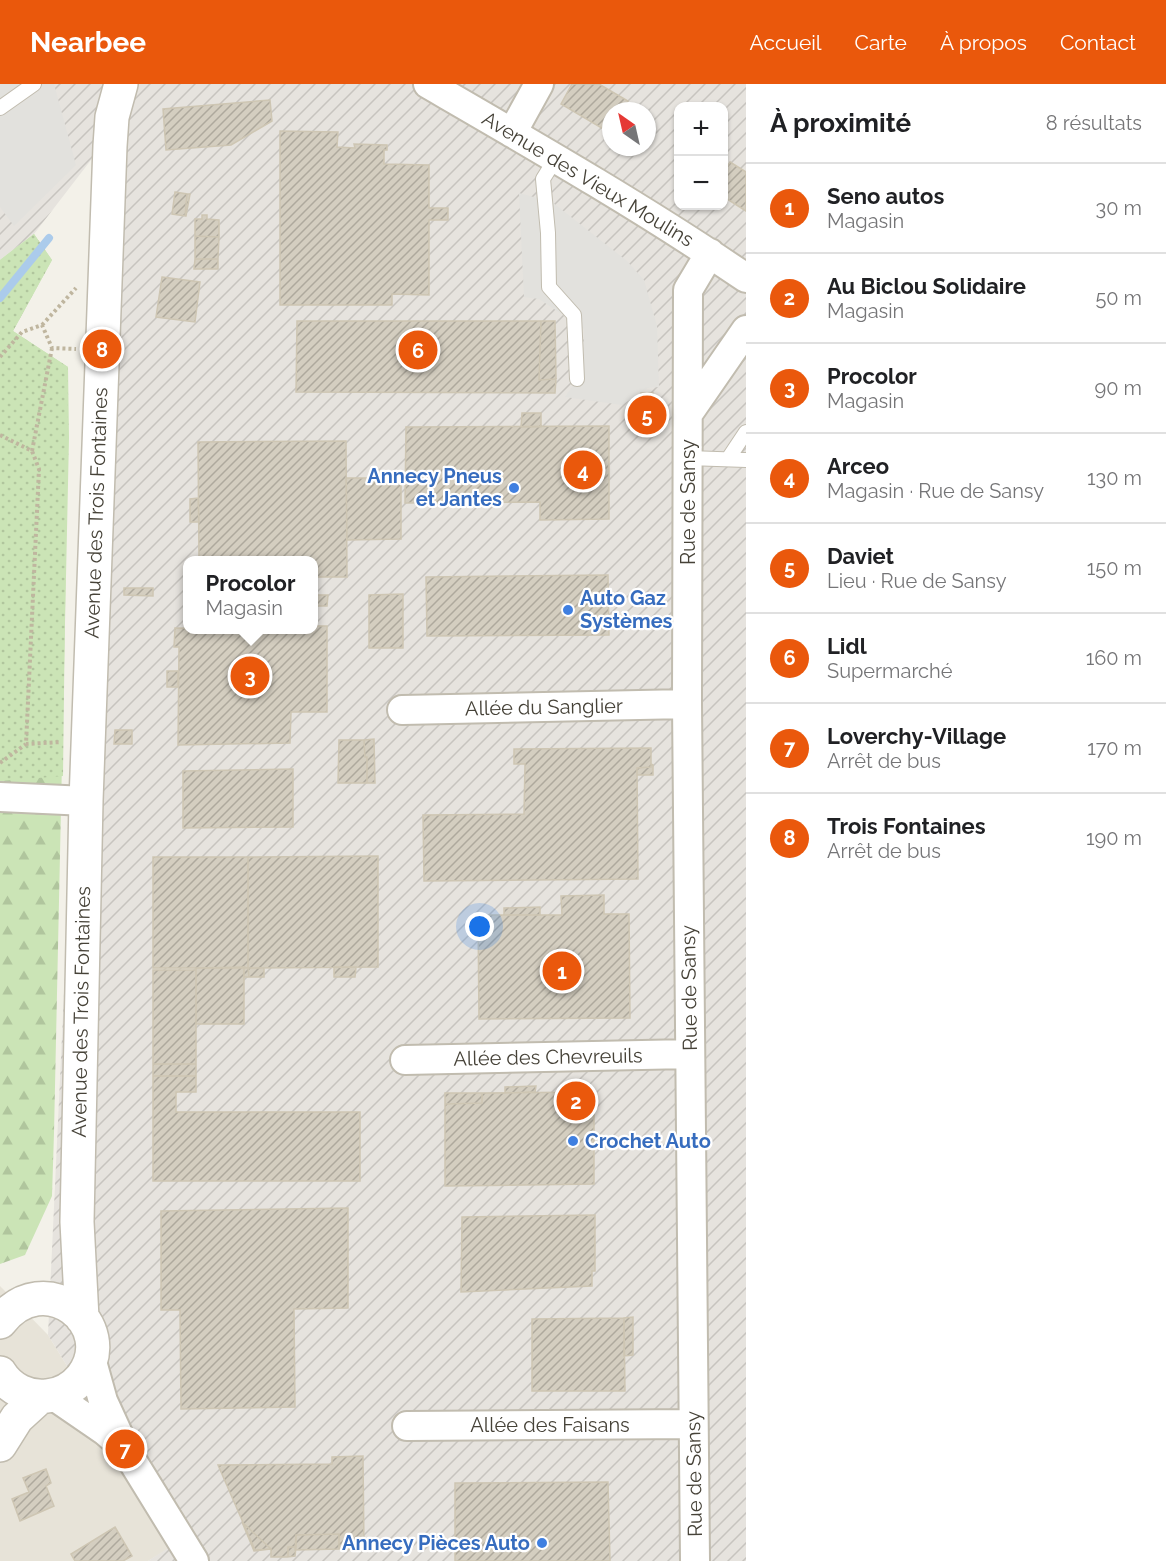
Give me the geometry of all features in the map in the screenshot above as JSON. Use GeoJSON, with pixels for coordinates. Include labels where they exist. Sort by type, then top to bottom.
{"type":"FeatureCollection","features":[{"type":"Feature","properties":{"kind":"street","name":"Avenue des Trois Fontaines"},"geometry":{"type":"LineString","coordinates":[[98,84],[112,117]]}},
{"type":"Feature","properties":{"kind":"street","name":"Avenue des Trois Fontaines"},"geometry":{"type":"LineString","coordinates":[[91,1358],[92,1344],[89,1330],[82,1318],[77,1222],[86,801],[112,117],[121,84]]}},
{"type":"Feature","properties":{"kind":"street","name":"Avenue des Vieux Moulins"},"geometry":{"type":"LineString","coordinates":[[428,84],[556,158],[710,253],[746,278]]}},
{"type":"Feature","properties":{"kind":"street"},"geometry":{"type":"LineString","coordinates":[[512,133],[539,84]]}},
{"type":"Feature","properties":{"kind":"street","name":"Rue de Sansy"},"geometry":{"type":"LineString","coordinates":[[695,1561],[687,704],[688,290],[710,253]]}},
{"type":"Feature","properties":{"kind":"street","name":"Rue de Sansy"},"geometry":{"type":"LineString","coordinates":[[688,414],[746,330]]}},
{"type":"Feature","properties":{"kind":"street","name":"Allée du Sanglier"},"geometry":{"type":"LineString","coordinates":[[402,710],[687,704]]}},
{"type":"Feature","properties":{"kind":"street"},"geometry":{"type":"LineString","coordinates":[[0,797],[86,801]]}},
{"type":"Feature","properties":{"kind":"street","name":"Allée des Chevreuils"},"geometry":{"type":"LineString","coordinates":[[405,1059],[690,1054]]}},
{"type":"Feature","properties":{"kind":"street","name":"Avenue des Trois Fontaines"},"geometry":{"type":"LineString","coordinates":[[0,1322],[7,1312],[32,1299],[53,1277],[77,1222]]}},
{"type":"Feature","properties":{"kind":"street"},"geometry":{"type":"LineString","coordinates":[[32,1299],[46,1298],[60,1301],[82,1318]]}},
{"type":"Feature","properties":{"kind":"street"},"geometry":{"type":"LineString","coordinates":[[0,1445],[17,1418],[47,1396],[67,1390],[78,1382],[91,1358]]}},
{"type":"Feature","properties":{"kind":"street"},"geometry":{"type":"LineString","coordinates":[[91,1358],[103,1401],[125,1449],[194,1561]]}},
{"type":"Feature","properties":{"kind":"street"},"geometry":{"type":"LineString","coordinates":[[1,1378],[27,1395],[47,1396],[105,1431],[125,1449]]}},
{"type":"Feature","properties":{"kind":"street","name":"Allée des Faisans"},"geometry":{"type":"LineString","coordinates":[[407,1426],[693,1424]]}},
{"type":"Feature","properties":{"kind":"lane"},"geometry":{"type":"LineString","coordinates":[[0,108],[34,84]]}},
{"type":"Feature","properties":{"kind":"lane"},"geometry":{"type":"LineString","coordinates":[[556,158],[543,179],[548,233],[549,287],[574,315],[577,380]]}},
{"type":"Feature","properties":{"kind":"lane"},"geometry":{"type":"LineString","coordinates":[[728,459],[746,432]]}},
{"type":"Feature","properties":{"kind":"lane"},"geometry":{"type":"LineString","coordinates":[[688,458],[746,460]]}},
{"type":"Feature","properties":{"kind":"path"},"geometry":{"type":"LineString","coordinates":[[0,357],[22,332],[42,325],[75,289],[105,279]]}},
{"type":"Feature","properties":{"kind":"path"},"geometry":{"type":"LineString","coordinates":[[26,744],[39,469],[32,451],[52,348],[42,325]]}},
{"type":"Feature","properties":{"kind":"path"},"geometry":{"type":"LineString","coordinates":[[52,348],[102,349]]}},
{"type":"Feature","properties":{"kind":"path"},"geometry":{"type":"LineString","coordinates":[[0,435],[32,451]]}},
{"type":"Feature","properties":{"kind":"path"},"geometry":{"type":"LineString","coordinates":[[0,763],[26,744],[88,740]]}},
{"type":"Feature","properties":{"kind":"shaded area"},"geometry":{"type":"Polygon","coordinates":[[[0,84],[746,84],[746,1561],[148,1561],[176,1543],[48,1335],[92,395],[101,147],[34,234],[0,260],[0,84]]]}},
{"type":"Feature","properties":{"kind":"shaded area"},"geometry":{"type":"Polygon","coordinates":[[[0,84],[54,84],[76,165],[14,226],[0,207],[0,84]]]}},
{"type":"Feature","properties":{"kind":"shaded area"},"geometry":{"type":"Polygon","coordinates":[[[519,193],[552,202],[627,261],[644,280],[657,326],[659,387],[648,388],[622,405],[565,397],[583,371],[584,329],[539,299],[524,297],[519,193]]]}},
{"type":"Feature","properties":{"kind":"shaded area"},"geometry":{"type":"Polygon","coordinates":[[[0,1286],[48,1335],[176,1544],[148,1561],[0,1561],[0,1286]]]}},
{"type":"Feature","properties":{"kind":"green space"},"geometry":{"type":"Polygon","coordinates":[[[34,234],[52,260],[13,331],[68,367],[69,438],[52,1196],[25,1255],[0,1264],[0,260],[34,234]]]}},
{"type":"Feature","properties":{"kind":"green space"},"geometry":{"type":"Polygon","coordinates":[[[34,234],[52,260],[13,331],[68,367],[63,776],[0,781],[0,260],[34,234]]]}},
{"type":"Feature","properties":{"kind":"building"},"geometry":{"type":"Polygon","coordinates":[[[572,84],[599,84],[628,101],[602,102],[602,128],[561,104],[572,84]]]}},
{"type":"Feature","properties":{"kind":"building"},"geometry":{"type":"Polygon","coordinates":[[[270,100],[272,121],[231,145],[166,150],[163,109],[270,100]]]}},
{"type":"Feature","properties":{"kind":"building"},"geometry":{"type":"Polygon","coordinates":[[[280,131],[338,132],[337,147],[355,148],[354,144],[387,145],[387,150],[384,150],[384,164],[429,165],[429,208],[448,208],[448,220],[429,220],[429,295],[392,294],[392,305],[280,305],[280,131]]]}},
{"type":"Feature","properties":{"kind":"building"},"geometry":{"type":"Polygon","coordinates":[[[730,162],[746,172],[746,211],[728,200],[728,165],[730,162]]]}},
{"type":"Feature","properties":{"kind":"building"},"geometry":{"type":"Polygon","coordinates":[[[175,192],[187,194],[185,216],[172,214],[175,192]]]}},
{"type":"Feature","properties":{"kind":"building"},"geometry":{"type":"Polygon","coordinates":[[[187,194],[190,194],[185,216],[187,194]]]}},
{"type":"Feature","properties":{"kind":"building"},"geometry":{"type":"Polygon","coordinates":[[[202,215],[207,215],[207,219],[219,220],[219,237],[195,236],[195,219],[202,219],[202,215]]]}},
{"type":"Feature","properties":{"kind":"building"},"geometry":{"type":"Polygon","coordinates":[[[195,236],[219,237],[218,259],[195,259],[195,236]]]}},
{"type":"Feature","properties":{"kind":"building"},"geometry":{"type":"Polygon","coordinates":[[[195,259],[218,259],[218,269],[194,269],[195,259]]]}},
{"type":"Feature","properties":{"kind":"building"},"geometry":{"type":"Polygon","coordinates":[[[162,277],[200,282],[195,322],[156,317],[162,277]]]}},
{"type":"Feature","properties":{"kind":"building"},"geometry":{"type":"Polygon","coordinates":[[[297,321],[541,321],[539,380],[556,379],[555,393],[296,392],[297,321]]]}},
{"type":"Feature","properties":{"kind":"building"},"geometry":{"type":"Polygon","coordinates":[[[541,321],[555,321],[556,379],[539,380],[541,321]]]}},
{"type":"Feature","properties":{"kind":"building"},"geometry":{"type":"Polygon","coordinates":[[[641,393],[653,393],[653,407],[641,407],[641,393]]]}},
{"type":"Feature","properties":{"kind":"building"},"geometry":{"type":"Polygon","coordinates":[[[641,407],[653,407],[653,422],[641,422],[641,407]]]}},
{"type":"Feature","properties":{"kind":"building"},"geometry":{"type":"Polygon","coordinates":[[[522,413],[541,413],[541,427],[521,427],[522,413]]]}},
{"type":"Feature","properties":{"kind":"building"},"geometry":{"type":"Polygon","coordinates":[[[609,426],[609,519],[540,520],[540,502],[405,503],[406,427],[609,426]]]}},
{"type":"Feature","properties":{"kind":"building"},"geometry":{"type":"Polygon","coordinates":[[[346,441],[347,577],[318,577],[318,556],[199,556],[198,442],[346,441]]]}},
{"type":"Feature","properties":{"kind":"building"},"geometry":{"type":"Polygon","coordinates":[[[346,478],[401,478],[401,539],[347,540],[346,478]]]}},
{"type":"Feature","properties":{"kind":"building"},"geometry":{"type":"Polygon","coordinates":[[[198,498],[199,522],[190,522],[190,499],[198,498]]]}},
{"type":"Feature","properties":{"kind":"building"},"geometry":{"type":"Polygon","coordinates":[[[608,575],[609,635],[427,636],[426,577],[608,575]]]}},
{"type":"Feature","properties":{"kind":"building"},"geometry":{"type":"Polygon","coordinates":[[[124,588],[153,588],[153,596],[124,595],[124,588]]]}},
{"type":"Feature","properties":{"kind":"building"},"geometry":{"type":"Polygon","coordinates":[[[403,594],[403,648],[369,648],[369,595],[403,594]]]}},
{"type":"Feature","properties":{"kind":"building"},"geometry":{"type":"Polygon","coordinates":[[[318,595],[328,595],[327,606],[318,606],[318,595]]]}},
{"type":"Feature","properties":{"kind":"building"},"geometry":{"type":"Polygon","coordinates":[[[318,626],[327,626],[327,712],[291,712],[290,743],[178,745],[179,647],[174,647],[175,628],[183,628],[183,634],[318,634],[318,626]]]}},
{"type":"Feature","properties":{"kind":"building"},"geometry":{"type":"Polygon","coordinates":[[[167,671],[178,671],[178,687],[167,687],[167,671]]]}},
{"type":"Feature","properties":{"kind":"building"},"geometry":{"type":"Polygon","coordinates":[[[115,730],[132,730],[132,744],[114,744],[115,730]]]}},
{"type":"Feature","properties":{"kind":"building"},"geometry":{"type":"Polygon","coordinates":[[[374,739],[375,783],[367,783],[367,757],[365,757],[364,740],[374,739]]]}},
{"type":"Feature","properties":{"kind":"building"},"geometry":{"type":"Polygon","coordinates":[[[339,740],[364,740],[365,757],[367,757],[367,783],[338,783],[339,740]]]}},
{"type":"Feature","properties":{"kind":"building"},"geometry":{"type":"Polygon","coordinates":[[[651,748],[651,767],[637,768],[638,879],[424,881],[423,815],[524,814],[525,764],[514,764],[514,749],[651,748]]]}},
{"type":"Feature","properties":{"kind":"building"},"geometry":{"type":"Polygon","coordinates":[[[651,764],[653,775],[637,775],[637,768],[651,767],[651,764]]]}},
{"type":"Feature","properties":{"kind":"building"},"geometry":{"type":"Polygon","coordinates":[[[293,769],[293,827],[183,828],[183,771],[293,769]]]}},
{"type":"Feature","properties":{"kind":"building"},"geometry":{"type":"Polygon","coordinates":[[[378,856],[378,967],[248,968],[248,857],[378,856]]]}},
{"type":"Feature","properties":{"kind":"building"},"geometry":{"type":"Polygon","coordinates":[[[153,857],[248,857],[248,968],[153,968],[153,857]]]}},
{"type":"Feature","properties":{"kind":"building"},"geometry":{"type":"Polygon","coordinates":[[[604,895],[604,914],[629,914],[630,1018],[479,1019],[478,915],[562,915],[561,896],[604,895]]]}},
{"type":"Feature","properties":{"kind":"building"},"geometry":{"type":"Polygon","coordinates":[[[540,907],[540,915],[504,915],[504,908],[540,907]]]}},
{"type":"Feature","properties":{"kind":"building"},"geometry":{"type":"Polygon","coordinates":[[[244,967],[244,1024],[196,1024],[196,968],[244,967]]]}},
{"type":"Feature","properties":{"kind":"building"},"geometry":{"type":"Polygon","coordinates":[[[244,967],[248,968],[249,977],[244,977],[244,967]]]}},
{"type":"Feature","properties":{"kind":"building"},"geometry":{"type":"Polygon","coordinates":[[[334,967],[356,967],[355,977],[334,977],[334,967]]]}},
{"type":"Feature","properties":{"kind":"building"},"geometry":{"type":"Polygon","coordinates":[[[248,968],[264,968],[264,977],[249,977],[248,968]]]}},
{"type":"Feature","properties":{"kind":"building"},"geometry":{"type":"Polygon","coordinates":[[[153,970],[196,970],[196,1064],[153,1064],[153,970]]]}},
{"type":"Feature","properties":{"kind":"building"},"geometry":{"type":"Polygon","coordinates":[[[153,1064],[196,1064],[196,1076],[153,1076],[153,1064]]]}},
{"type":"Feature","properties":{"kind":"building"},"geometry":{"type":"Polygon","coordinates":[[[153,1076],[196,1076],[196,1092],[176,1092],[176,1112],[360,1112],[360,1181],[153,1181],[153,1076]]]}},
{"type":"Feature","properties":{"kind":"building"},"geometry":{"type":"Polygon","coordinates":[[[536,1086],[535,1092],[505,1093],[505,1087],[536,1086]]]}},
{"type":"Feature","properties":{"kind":"building"},"geometry":{"type":"Polygon","coordinates":[[[594,1092],[594,1184],[445,1186],[445,1104],[482,1103],[482,1093],[594,1092]]]}},
{"type":"Feature","properties":{"kind":"building"},"geometry":{"type":"Polygon","coordinates":[[[445,1093],[482,1093],[482,1103],[445,1104],[445,1093]]]}},
{"type":"Feature","properties":{"kind":"building"},"geometry":{"type":"Polygon","coordinates":[[[348,1208],[348,1308],[294,1309],[295,1407],[181,1409],[180,1310],[161,1310],[161,1211],[348,1208]]]}},
{"type":"Feature","properties":{"kind":"building"},"geometry":{"type":"Polygon","coordinates":[[[595,1215],[595,1271],[592,1271],[592,1286],[461,1292],[462,1217],[595,1215]]]}},
{"type":"Feature","properties":{"kind":"building"},"geometry":{"type":"Polygon","coordinates":[[[633,1317],[633,1355],[624,1356],[624,1318],[633,1317]]]}},
{"type":"Feature","properties":{"kind":"building"},"geometry":{"type":"Polygon","coordinates":[[[624,1318],[625,1391],[532,1391],[532,1319],[624,1318]]]}},
{"type":"Feature","properties":{"kind":"building"},"geometry":{"type":"Polygon","coordinates":[[[363,1456],[364,1549],[339,1549],[339,1534],[296,1535],[296,1547],[288,1547],[288,1557],[271,1557],[271,1549],[255,1550],[218,1465],[332,1464],[332,1457],[363,1456]]]}},
{"type":"Feature","properties":{"kind":"building"},"geometry":{"type":"Polygon","coordinates":[[[46,1469],[51,1483],[46,1486],[54,1506],[20,1521],[12,1499],[29,1492],[23,1478],[46,1469]]]}},
{"type":"Feature","properties":{"kind":"building"},"geometry":{"type":"Polygon","coordinates":[[[608,1482],[610,1561],[455,1561],[455,1483],[608,1482]]]}},
{"type":"Feature","properties":{"kind":"building"},"geometry":{"type":"Polygon","coordinates":[[[242,1522],[271,1549],[254,1551],[242,1522]]]}},
{"type":"Feature","properties":{"kind":"building"},"geometry":{"type":"Polygon","coordinates":[[[115,1527],[132,1556],[123,1561],[75,1561],[71,1554],[115,1527]]]}},
{"type":"Feature","properties":{"kind":"building"},"geometry":{"type":"Polygon","coordinates":[[[339,1534],[339,1549],[295,1550],[296,1535],[339,1534]]]}},
{"type":"Feature","properties":{"kind":"building"},"geometry":{"type":"Polygon","coordinates":[[[288,1547],[296,1547],[295,1556],[288,1557],[288,1547]]]}},
{"type":"Feature","properties":{"kind":"waterway"},"geometry":{"type":"LineString","coordinates":[[0,298],[49,238]]}},
{"type":"Feature","properties":{"kind":"place","name":"Trois Fontaines"},"geometry":{"type":"Point","coordinates":[102,349]}},
{"type":"Feature","properties":{"kind":"place","name":"Lidl"},"geometry":{"type":"Point","coordinates":[418,350]}},
{"type":"Feature","properties":{"kind":"place","name":"Daviet"},"geometry":{"type":"Point","coordinates":[647,415]}},
{"type":"Feature","properties":{"kind":"place","name":"Arceo"},"geometry":{"type":"Point","coordinates":[583,470]}},
{"type":"Feature","properties":{"kind":"place","name":"Annecy Pneus et Jantes"},"geometry":{"type":"Point","coordinates":[514,488]}},
{"type":"Feature","properties":{"kind":"place","name":"Auto Gaz Systèmes"},"geometry":{"type":"Point","coordinates":[568,610]}},
{"type":"Feature","properties":{"kind":"place","name":"Procolor"},"geometry":{"type":"Point","coordinates":[250,676]}},
{"type":"Feature","properties":{"kind":"place","name":"Seno autos"},"geometry":{"type":"Point","coordinates":[562,971]}},
{"type":"Feature","properties":{"kind":"place","name":"Au Biclou Solidaire"},"geometry":{"type":"Point","coordinates":[576,1101]}},
{"type":"Feature","properties":{"kind":"place","name":"Crochet Auto"},"geometry":{"type":"Point","coordinates":[573,1141]}},
{"type":"Feature","properties":{"kind":"place","name":"Loverchy-Village"},"geometry":{"type":"Point","coordinates":[125,1449]}},
{"type":"Feature","properties":{"kind":"place","name":"Annecy Pièces Auto"},"geometry":{"type":"Point","coordinates":[542,1543]}}]}
